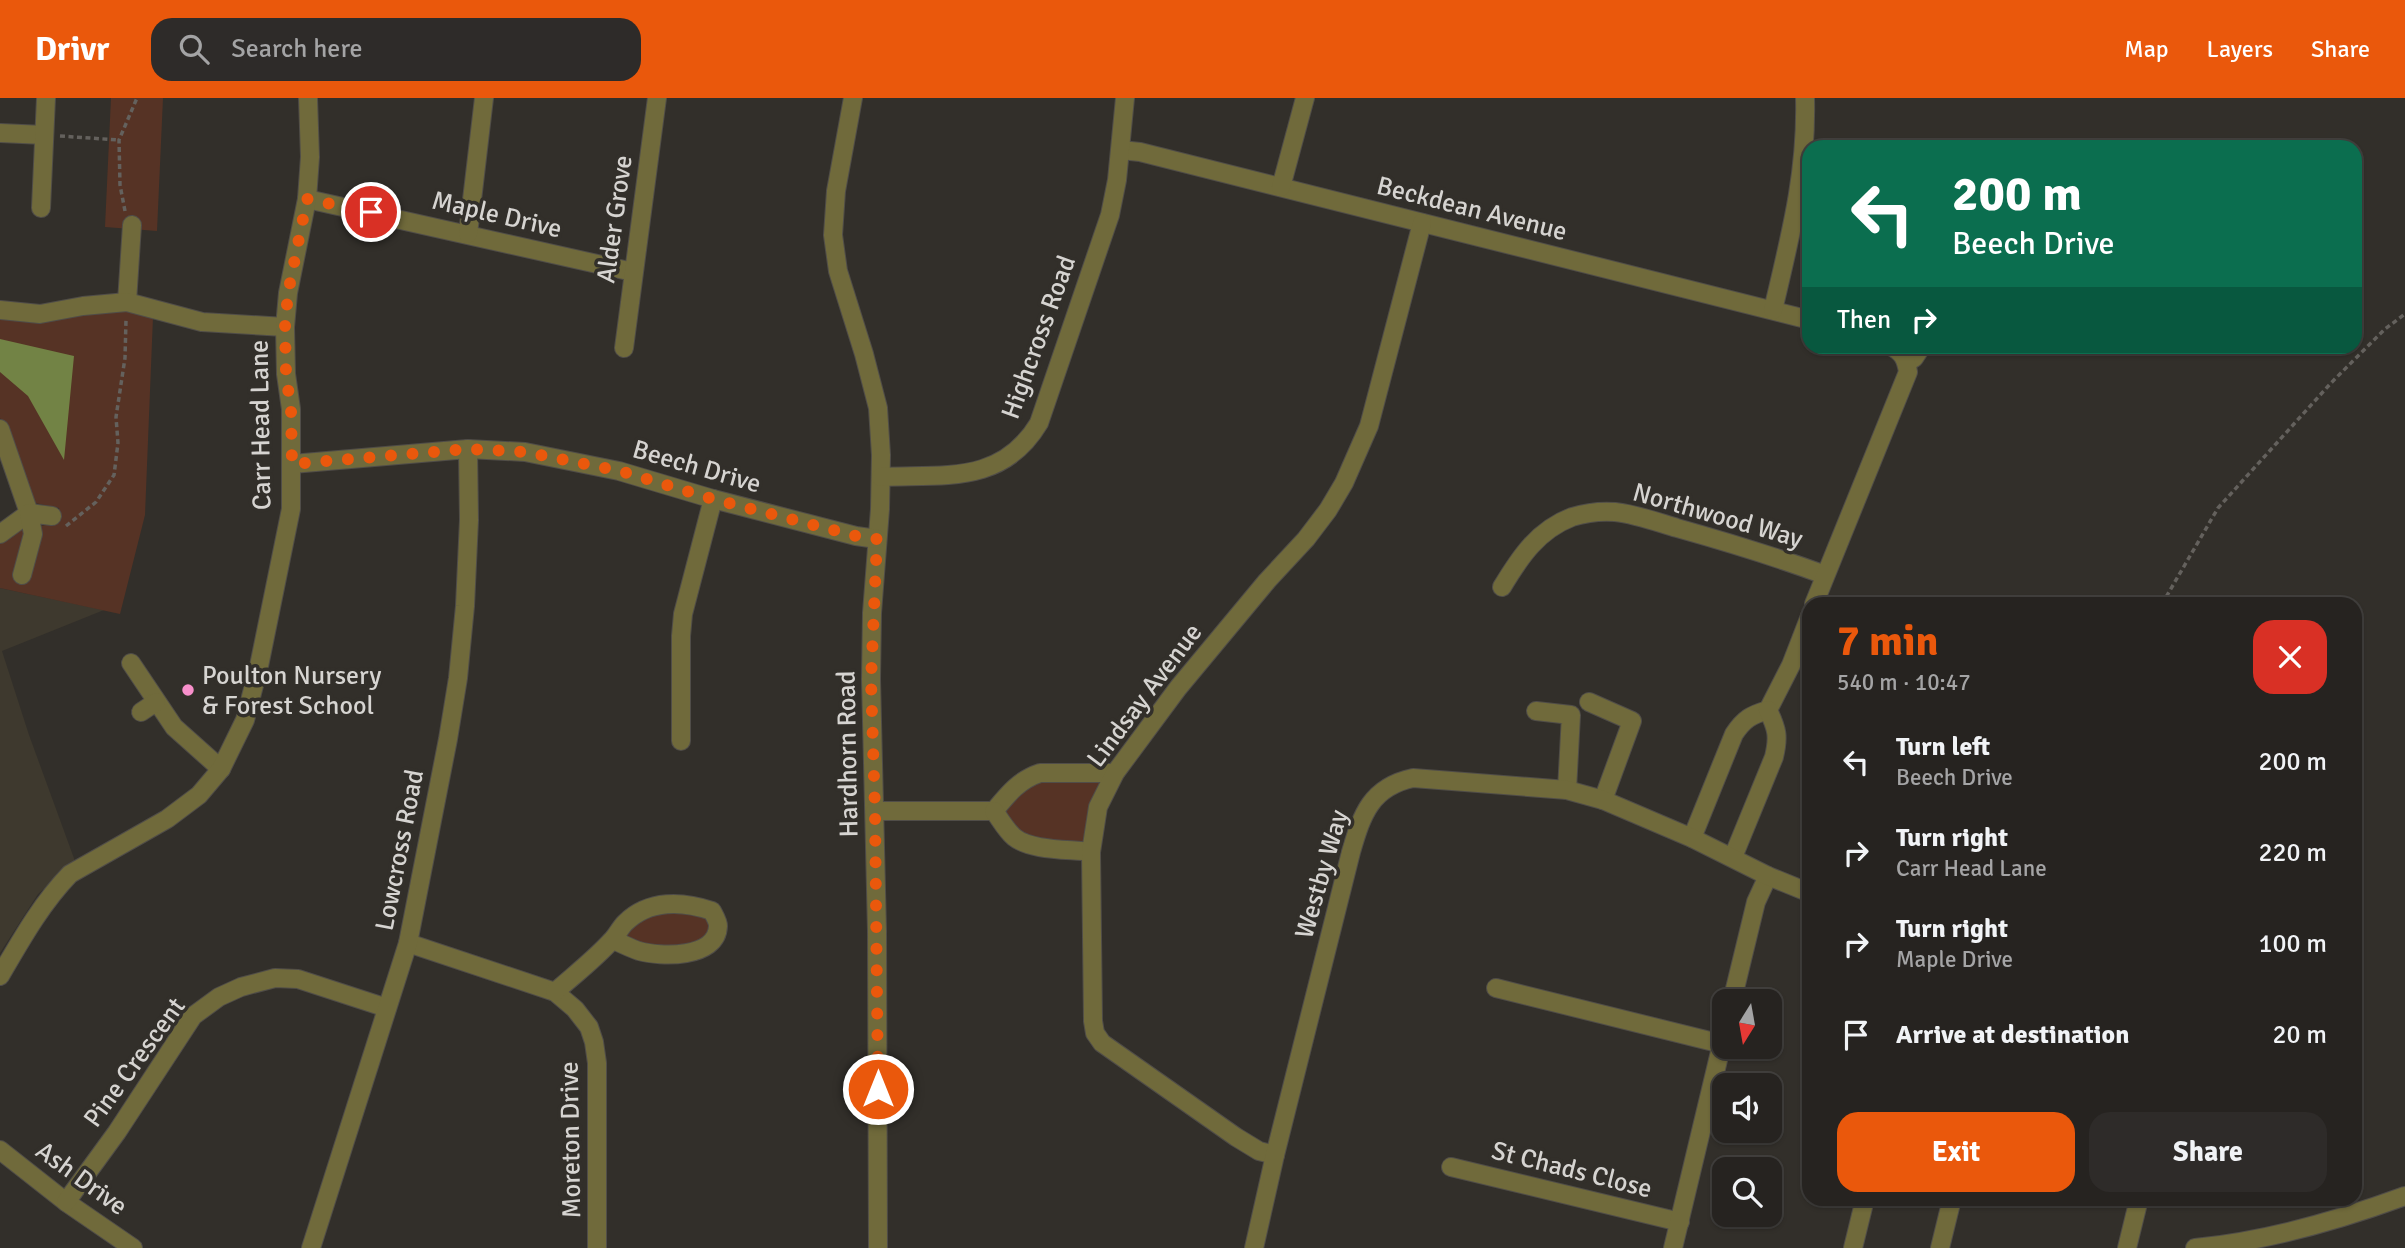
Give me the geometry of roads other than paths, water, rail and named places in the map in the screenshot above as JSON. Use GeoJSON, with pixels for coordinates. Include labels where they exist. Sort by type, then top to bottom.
{"type":"FeatureCollection","features":[{"type":"Feature","properties":{"kind":"street"},"geometry":{"type":"LineString","coordinates":[[41,208],[46,98]]}},
{"type":"Feature","properties":{"kind":"street","name":"Carr Head Lane"},"geometry":{"type":"LineString","coordinates":[[2,967],[38,912],[70,874],[167,819],[200,795],[221,769],[245,720],[291,509],[291,410],[286,374],[285,327],[288,293],[307,199],[310,157],[308,98]]}},
{"type":"Feature","properties":{"kind":"street"},"geometry":{"type":"LineString","coordinates":[[468,234],[484,98]]}},
{"type":"Feature","properties":{"kind":"street","name":"Alder Grove"},"geometry":{"type":"LineString","coordinates":[[624,348],[657,98]]}},
{"type":"Feature","properties":{"kind":"street","name":"Hardhorn Road"},"geometry":{"type":"LineString","coordinates":[[853,98],[836,191],[833,235],[838,271],[878,408],[881,477],[871,680],[875,811],[878,1248]]}},
{"type":"Feature","properties":{"kind":"street","name":"Highcross Road"},"geometry":{"type":"LineString","coordinates":[[881,477],[975,472],[1001,463],[1029,439],[1039,423],[1110,215],[1121,150],[1125,98]]}},
{"type":"Feature","properties":{"kind":"street"},"geometry":{"type":"LineString","coordinates":[[1281,187],[1305,98]]}},
{"type":"Feature","properties":{"kind":"street"},"geometry":{"type":"LineString","coordinates":[[1805,98],[1805,140]]}},
{"type":"Feature","properties":{"kind":"street"},"geometry":{"type":"LineString","coordinates":[[0,133],[44,135]]}},
{"type":"Feature","properties":{"kind":"street","name":"Beckdean Avenue"},"geometry":{"type":"LineString","coordinates":[[1121,150],[1140,152],[1802,318]]}},
{"type":"Feature","properties":{"kind":"street"},"geometry":{"type":"LineString","coordinates":[[1773,310],[1802,175]]}},
{"type":"Feature","properties":{"kind":"street","name":"Maple Drive"},"geometry":{"type":"LineString","coordinates":[[307,199],[633,272]]}},
{"type":"Feature","properties":{"kind":"street","name":"Lindsay Avenue"},"geometry":{"type":"LineString","coordinates":[[1275,1155],[1259,1152],[1226,1130],[1102,1043],[1095,1033],[1091,852],[1098,807],[1115,773],[1178,688],[1267,581],[1306,540],[1344,483],[1369,426],[1422,223]]}},
{"type":"Feature","properties":{"kind":"street"},"geometry":{"type":"LineString","coordinates":[[127,302],[132,225]]}},
{"type":"Feature","properties":{"kind":"street"},"geometry":{"type":"LineString","coordinates":[[0,310],[40,314],[82,306],[127,302],[202,322],[285,327]]}},
{"type":"Feature","properties":{"kind":"street"},"geometry":{"type":"LineString","coordinates":[[1817,597],[1908,373],[1903,354]]}},
{"type":"Feature","properties":{"kind":"street"},"geometry":{"type":"LineString","coordinates":[[1907,362],[1917,354]]}},
{"type":"Feature","properties":{"kind":"street"},"geometry":{"type":"LineString","coordinates":[[0,429],[30,517],[33,534],[22,575]]}},
{"type":"Feature","properties":{"kind":"street","name":"Beech Drive"},"geometry":{"type":"LineString","coordinates":[[292,464],[468,449],[506,450],[620,471],[713,499],[877,539]]}},
{"type":"Feature","properties":{"kind":"street","name":"Lowcross Road"},"geometry":{"type":"LineString","coordinates":[[311,1248],[408,943],[448,739],[459,667],[467,581],[468,449]]}},
{"type":"Feature","properties":{"kind":"street"},"geometry":{"type":"LineString","coordinates":[[681,741],[683,614],[713,499]]}},
{"type":"Feature","properties":{"kind":"street","name":"Northwood Way"},"geometry":{"type":"LineString","coordinates":[[1502,587],[1520,558],[1544,532],[1573,517],[1593,512],[1615,512],[1642,518],[1755,549],[1825,575]]}},
{"type":"Feature","properties":{"kind":"street"},"geometry":{"type":"LineString","coordinates":[[0,534],[30,517],[52,516]]}},
{"type":"Feature","properties":{"kind":"street"},"geometry":{"type":"LineString","coordinates":[[1692,838],[1734,734],[1743,720],[1768,710],[1802,637]]}},
{"type":"Feature","properties":{"kind":"street"},"geometry":{"type":"LineString","coordinates":[[131,663],[148,707],[221,769]]}},
{"type":"Feature","properties":{"kind":"street"},"geometry":{"type":"LineString","coordinates":[[1588,702],[1632,721],[1603,800]]}},
{"type":"Feature","properties":{"kind":"street"},"geometry":{"type":"LineString","coordinates":[[1733,857],[1778,742],[1777,727],[1768,710]]}},
{"type":"Feature","properties":{"kind":"street"},"geometry":{"type":"LineString","coordinates":[[1536,711],[1571,715],[1567,790]]}},
{"type":"Feature","properties":{"kind":"street"},"geometry":{"type":"LineString","coordinates":[[994,811],[1012,788],[1040,773],[1115,773]]}},
{"type":"Feature","properties":{"kind":"street","name":"Westby Way"},"geometry":{"type":"LineString","coordinates":[[1254,1248],[1359,822],[1369,803],[1382,791],[1399,781],[1413,778],[1567,790],[1603,800],[1802,890]]}},
{"type":"Feature","properties":{"kind":"street"},"geometry":{"type":"LineString","coordinates":[[875,811],[994,811]]}},
{"type":"Feature","properties":{"kind":"street"},"geometry":{"type":"LineString","coordinates":[[994,811],[1013,836],[1023,842],[1034,846],[1091,852]]}},
{"type":"Feature","properties":{"kind":"street"},"geometry":{"type":"LineString","coordinates":[[1735,989],[1756,902],[1768,876]]}},
{"type":"Feature","properties":{"kind":"street"},"geometry":{"type":"LineString","coordinates":[[555,992],[613,940],[626,922],[651,907],[680,903],[712,911],[718,925],[715,939],[701,951],[670,954],[640,951],[613,940]]}},
{"type":"Feature","properties":{"kind":"street","name":"Moreton Drive"},"geometry":{"type":"LineString","coordinates":[[408,943],[555,992],[575,1009],[589,1027],[597,1063],[597,1248]]}},
{"type":"Feature","properties":{"kind":"street","name":"Pine Crescent"},"geometry":{"type":"LineString","coordinates":[[66,1202],[117,1132],[193,1016],[219,997],[275,978],[298,979],[387,1009]]}},
{"type":"Feature","properties":{"kind":"street"},"geometry":{"type":"LineString","coordinates":[[1496,988],[1712,1037]]}},
{"type":"Feature","properties":{"kind":"street"},"geometry":{"type":"LineString","coordinates":[[1673,1248],[1719,1059]]}},
{"type":"Feature","properties":{"kind":"street","name":"Ash Drive"},"geometry":{"type":"LineString","coordinates":[[0,1150],[66,1202],[133,1248]]}},
{"type":"Feature","properties":{"kind":"street","name":"St Chads Close"},"geometry":{"type":"LineString","coordinates":[[1451,1167],[1680,1222]]}},
{"type":"Feature","properties":{"kind":"street"},"geometry":{"type":"LineString","coordinates":[[2195,1248],[2224,1245],[2313,1226],[2349,1217],[2405,1196]]}},
{"type":"Feature","properties":{"kind":"street"},"geometry":{"type":"LineString","coordinates":[[1853,1248],[1864,1206]]}},
{"type":"Feature","properties":{"kind":"street"},"geometry":{"type":"LineString","coordinates":[[1940,1248],[1950,1206]]}},
{"type":"Feature","properties":{"kind":"street"},"geometry":{"type":"LineString","coordinates":[[2127,1248],[2137,1206]]}},
{"type":"Feature","properties":{"kind":"place","name":"Poulton Nursery & Forest School"},"geometry":{"type":"Point","coordinates":[188,690]}}]}
